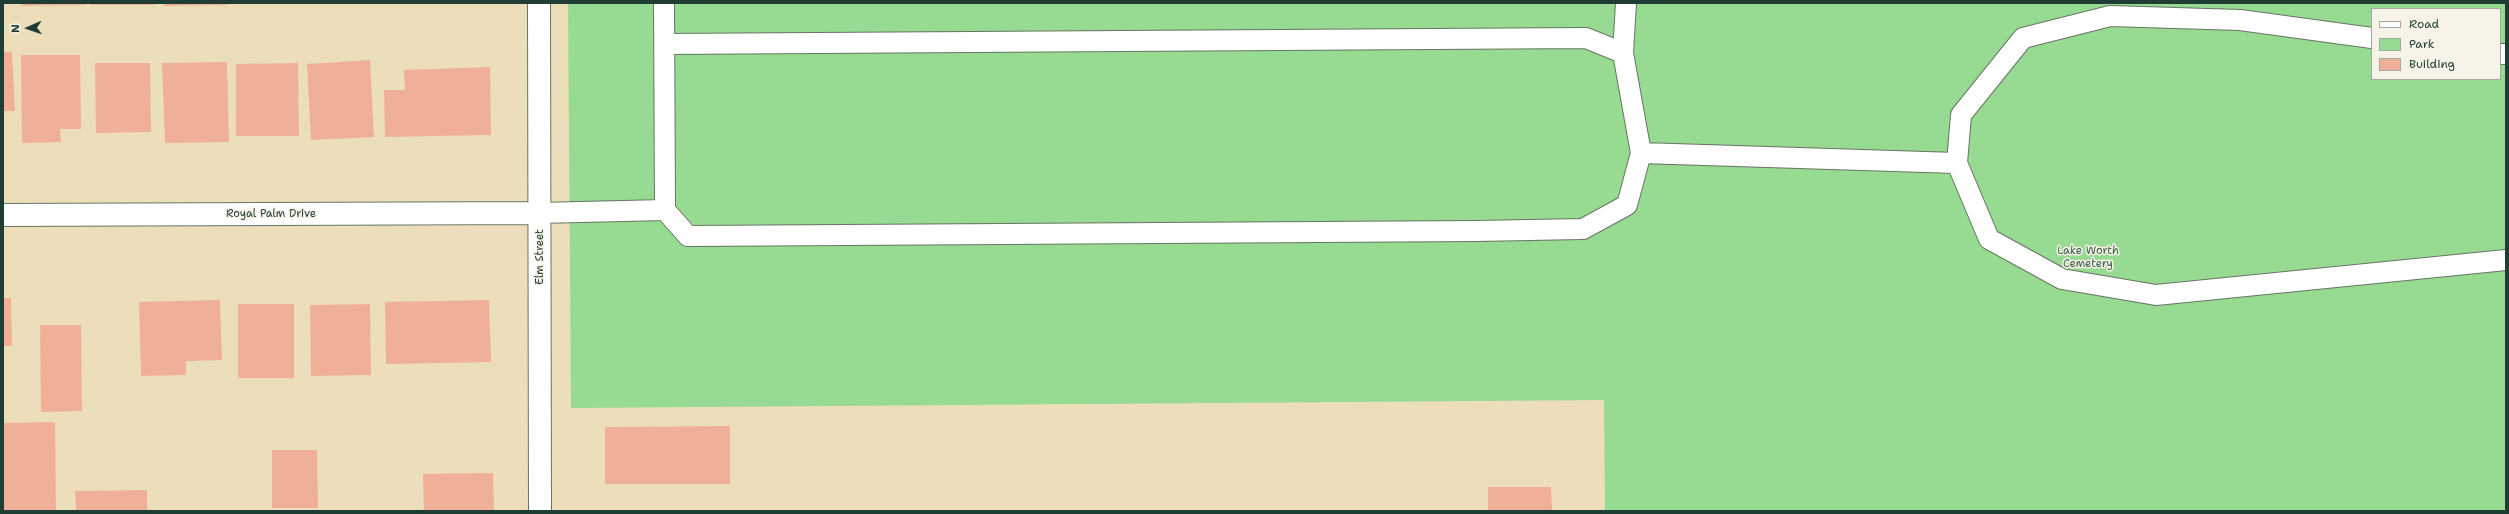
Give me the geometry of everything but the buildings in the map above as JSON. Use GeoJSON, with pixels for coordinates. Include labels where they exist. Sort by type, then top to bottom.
{"type":"FeatureCollection","features":[{"type":"Feature","properties":{"kind":"street","name":"Elm Street"},"geometry":{"type":"LineString","coordinates":[[539,3],[540,511]]}},
{"type":"Feature","properties":{"kind":"street","name":"Royal Palm Drive"},"geometry":{"type":"LineString","coordinates":[[3,215],[540,213]]}},
{"type":"Feature","properties":{"kind":"lane"},"geometry":{"type":"LineString","coordinates":[[664,3],[666,210],[688,236],[1583,229],[1627,205],[1640,153],[1623,53],[1626,3]]}},
{"type":"Feature","properties":{"kind":"lane"},"geometry":{"type":"LineString","coordinates":[[2371,38],[2240,20],[2110,16],[2023,38],[1961,115],[1958,163],[1989,239],[2062,279],[2156,295],[2506,260]]}},
{"type":"Feature","properties":{"kind":"lane"},"geometry":{"type":"LineString","coordinates":[[664,44],[1586,38],[1623,53]]}},
{"type":"Feature","properties":{"kind":"lane"},"geometry":{"type":"LineString","coordinates":[[1640,153],[1958,163]]}},
{"type":"Feature","properties":{"kind":"lane"},"geometry":{"type":"LineString","coordinates":[[540,213],[666,210]]}},
{"type":"Feature","properties":{"kind":"green space","name":"Lake Worth Cemetery"},"geometry":{"type":"Polygon","coordinates":[[[568,3],[2506,3],[2506,511],[1605,511],[1604,400],[571,408],[568,3]]]}}]}
